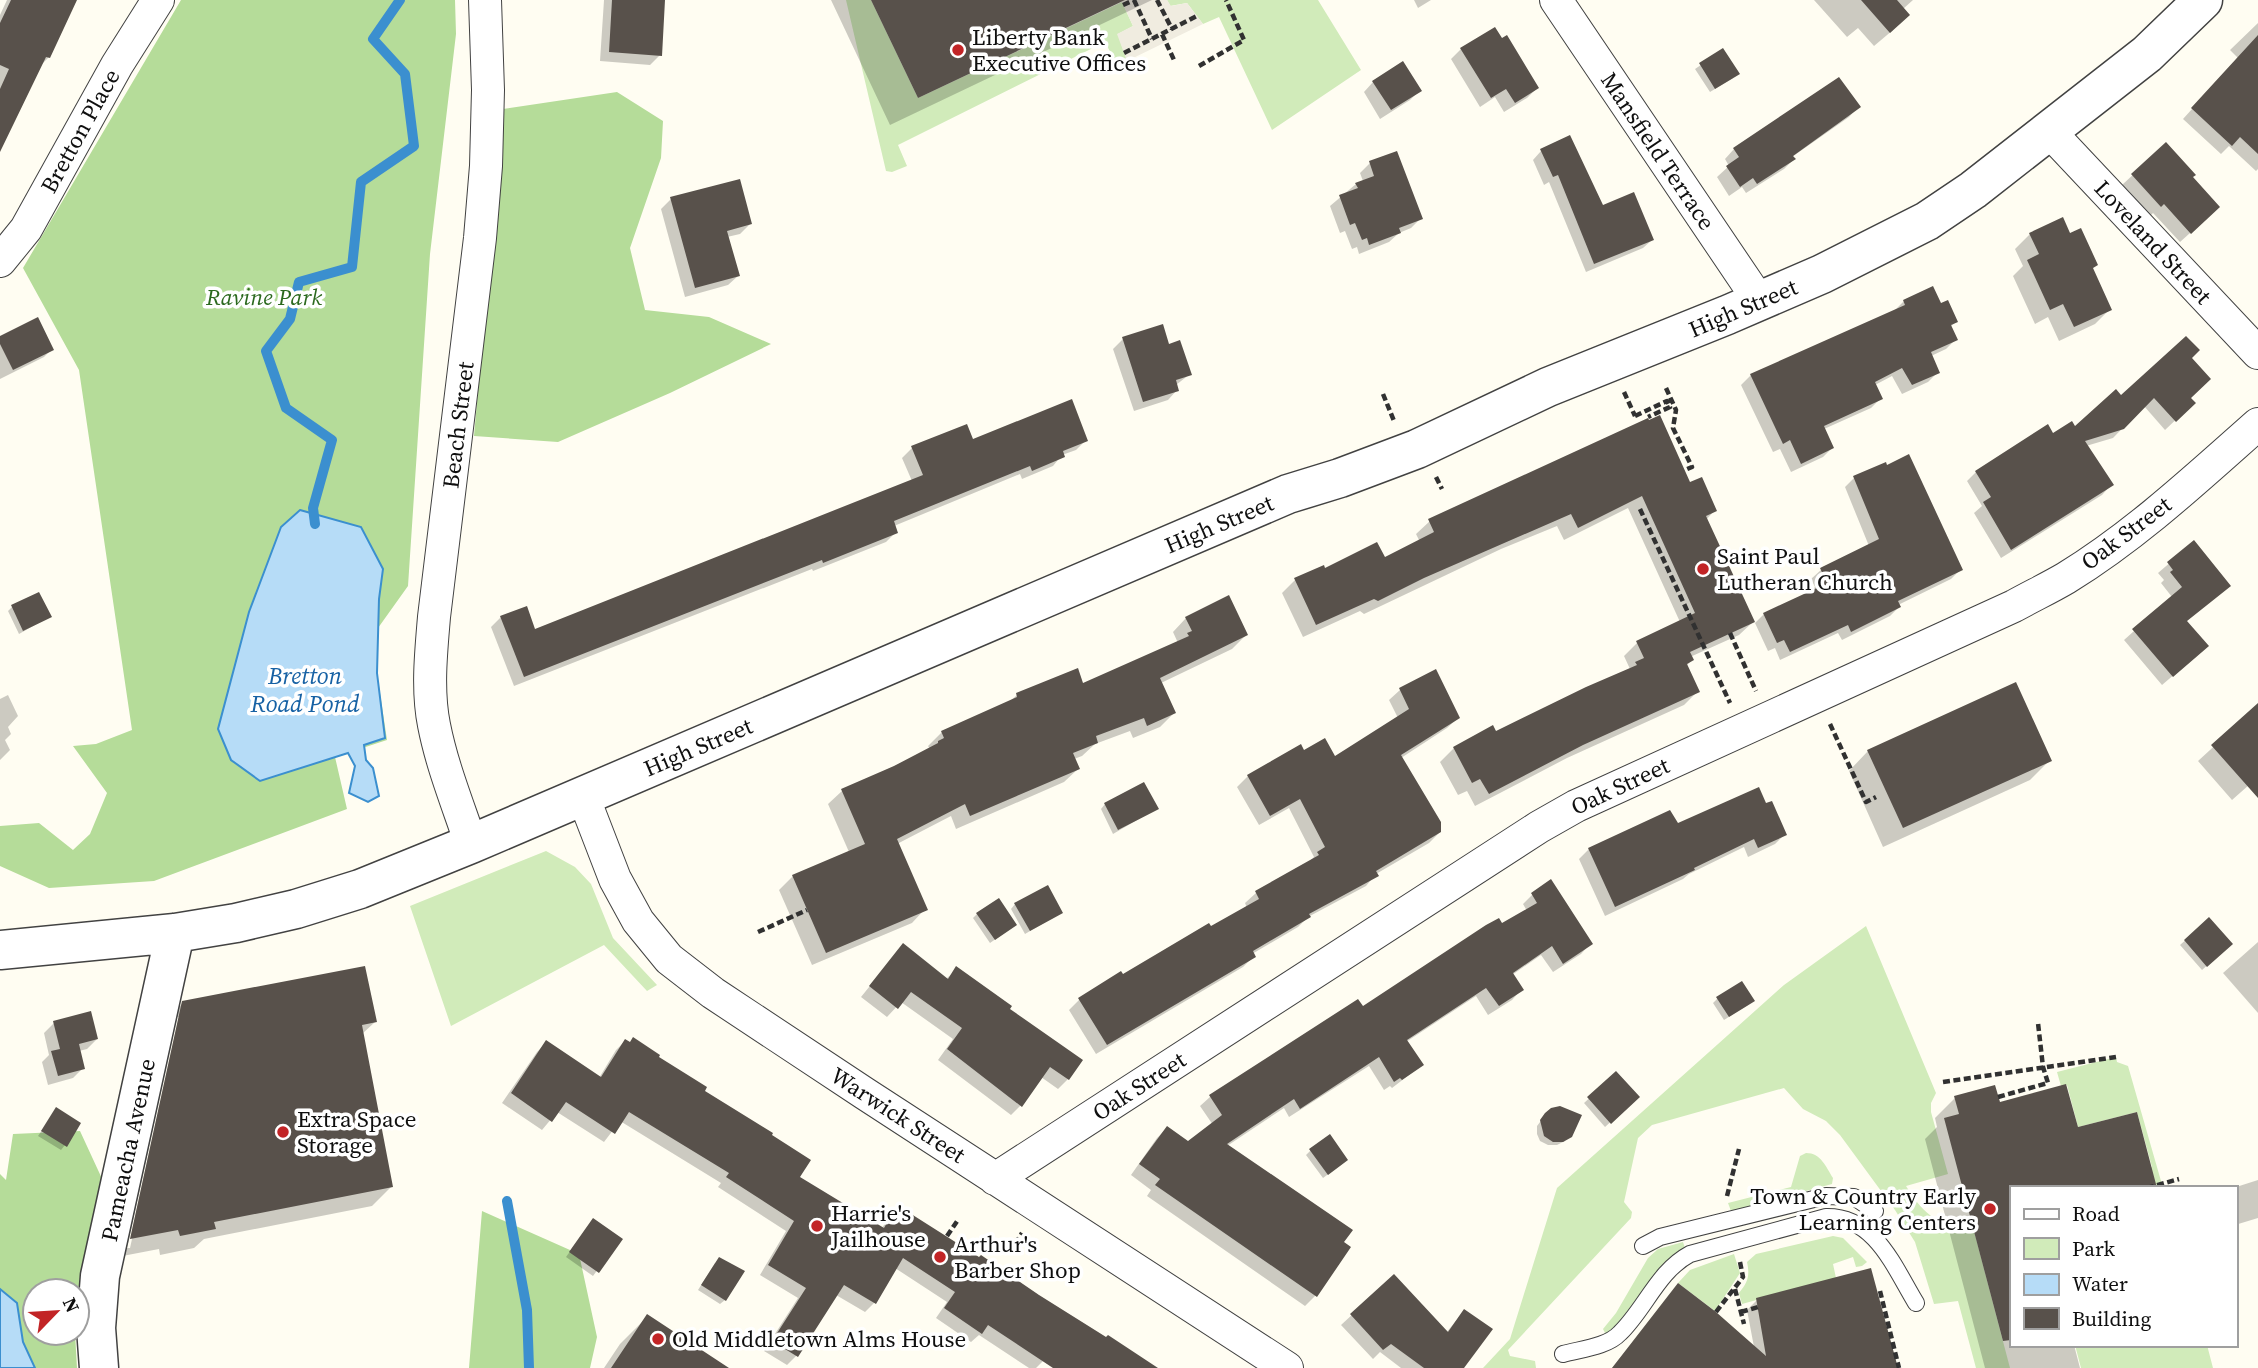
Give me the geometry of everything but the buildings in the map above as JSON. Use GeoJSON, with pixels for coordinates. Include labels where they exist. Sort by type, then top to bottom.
{"type":"FeatureCollection","features":[{"type":"Feature","properties":{"kind":"street","name":"Bretton Place"},"geometry":{"type":"LineString","coordinates":[[0,261],[26,229],[117,65],[158,0]]}},
{"type":"Feature","properties":{"kind":"street","name":"Beach Street"},"geometry":{"type":"LineString","coordinates":[[471,845],[446,771],[434,724],[430,677],[434,617],[480,238],[486,166],[488,90],[485,0]]}},
{"type":"Feature","properties":{"kind":"street","name":"Mansfield Terrace"},"geometry":{"type":"LineString","coordinates":[[1556,0],[1760,302]]}},
{"type":"Feature","properties":{"kind":"street","name":"High Street"},"geometry":{"type":"LineString","coordinates":[[0,950],[175,933],[236,923],[296,909],[360,889],[471,845],[1288,494],[1417,449],[1548,387],[1760,302],[1873,250],[1927,221],[1973,191],[2147,54],[2203,0]]}},
{"type":"Feature","properties":{"kind":"street","name":"Loveland Street"},"geometry":{"type":"LineString","coordinates":[[2048,130],[2258,353]]}},
{"type":"Feature","properties":{"kind":"street","name":"Oak Street"},"geometry":{"type":"LineString","coordinates":[[995,1179],[1516,842],[1576,806],[2014,606],[2067,578],[2161,508],[2258,424]]}},
{"type":"Feature","properties":{"kind":"street","name":"Warwick Street"},"geometry":{"type":"LineString","coordinates":[[583,796],[615,879],[638,920],[668,959],[713,993],[1287,1368]]}},
{"type":"Feature","properties":{"kind":"street","name":"Pameacha Avenue"},"geometry":{"type":"LineString","coordinates":[[99,1368],[96,1328],[100,1276],[175,933]]}},
{"type":"Feature","properties":{"kind":"lane"},"geometry":{"type":"LineString","coordinates":[[1643,1246],[1668,1234],[1837,1194],[1854,1197],[1875,1210]]}},
{"type":"Feature","properties":{"kind":"lane"},"geometry":{"type":"LineString","coordinates":[[1563,1354],[1601,1344],[1620,1333],[1656,1286],[1676,1264],[1690,1254],[1826,1217],[1844,1218],[1866,1229],[1884,1250],[1916,1303]]}},
{"type":"Feature","properties":{"kind":"path"},"geometry":{"type":"LineString","coordinates":[[1123,5],[1134,0],[1152,39]]}},
{"type":"Feature","properties":{"kind":"path"},"geometry":{"type":"LineString","coordinates":[[1157,0],[1172,29]]}},
{"type":"Feature","properties":{"kind":"path"},"geometry":{"type":"LineString","coordinates":[[1199,66],[1244,40],[1226,0]]}},
{"type":"Feature","properties":{"kind":"path"},"geometry":{"type":"LineString","coordinates":[[1124,53],[1197,16]]}},
{"type":"Feature","properties":{"kind":"path"},"geometry":{"type":"LineString","coordinates":[[1162,34],[1174,60]]}},
{"type":"Feature","properties":{"kind":"path"},"geometry":{"type":"LineString","coordinates":[[1621,385],[1636,416],[1667,401],[1670,407],[1648,417]]}},
{"type":"Feature","properties":{"kind":"path"},"geometry":{"type":"LineString","coordinates":[[1666,388],[1676,410],[1673,428],[1692,467],[1685,470]]}},
{"type":"Feature","properties":{"kind":"path"},"geometry":{"type":"LineString","coordinates":[[1383,394],[1393,419]]}},
{"type":"Feature","properties":{"kind":"path"},"geometry":{"type":"LineString","coordinates":[[1640,509],[1730,704]]}},
{"type":"Feature","properties":{"kind":"path"},"geometry":{"type":"LineString","coordinates":[[1730,634],[1756,692]]}},
{"type":"Feature","properties":{"kind":"path"},"geometry":{"type":"LineString","coordinates":[[1829,724],[1866,802],[1876,797]]}},
{"type":"Feature","properties":{"kind":"path"},"geometry":{"type":"LineString","coordinates":[[758,932],[807,909]]}},
{"type":"Feature","properties":{"kind":"path"},"geometry":{"type":"LineString","coordinates":[[1998,1097],[2049,1086],[2043,1067],[2038,1023]]}},
{"type":"Feature","properties":{"kind":"path"},"geometry":{"type":"LineString","coordinates":[[1943,1082],[2116,1057]]}},
{"type":"Feature","properties":{"kind":"path"},"geometry":{"type":"LineString","coordinates":[[1725,1203],[1740,1149]]}},
{"type":"Feature","properties":{"kind":"path"},"geometry":{"type":"LineString","coordinates":[[2154,1186],[2179,1179]]}},
{"type":"Feature","properties":{"kind":"path"},"geometry":{"type":"LineString","coordinates":[[947,1236],[958,1220]]}},
{"type":"Feature","properties":{"kind":"path"},"geometry":{"type":"LineString","coordinates":[[1010,1253],[1026,1227]]}},
{"type":"Feature","properties":{"kind":"path"},"geometry":{"type":"LineString","coordinates":[[1716,1312],[1743,1277],[1739,1255]]}},
{"type":"Feature","properties":{"kind":"path"},"geometry":{"type":"LineString","coordinates":[[1735,1288],[1744,1324]]}},
{"type":"Feature","properties":{"kind":"path"},"geometry":{"type":"LineString","coordinates":[[1879,1288],[1899,1368]]}},
{"type":"Feature","properties":{"kind":"path"},"geometry":{"type":"LineString","coordinates":[[1741,1312],[1758,1307]]}},
{"type":"Feature","properties":{"kind":"green space","name":"Ravine Park"},"geometry":{"type":"Polygon","coordinates":[[[181,0],[455,0],[456,34],[430,254],[408,586],[378,628],[377,673],[387,740],[335,757],[347,809],[154,881],[49,888],[0,866],[0,826],[39,823],[73,850],[90,834],[107,793],[73,746],[96,744],[132,730],[79,370],[23,268],[181,0]]]}},
{"type":"Feature","properties":{"kind":"green space"},"geometry":{"type":"Polygon","coordinates":[[[846,0],[871,0],[918,98],[1122,2],[1133,26],[1118,34],[1127,61],[1117,65],[1105,42],[898,145],[907,166],[892,172],[886,171],[846,0]]]}},
{"type":"Feature","properties":{"kind":"green space"},"geometry":{"type":"Polygon","coordinates":[[[1167,0],[1318,0],[1361,70],[1272,130],[1219,17],[1203,24],[1187,3],[1170,6],[1167,0]]]}},
{"type":"Feature","properties":{"kind":"green space"},"geometry":{"type":"Polygon","coordinates":[[[617,92],[663,121],[661,158],[630,248],[645,310],[709,317],[771,344],[670,393],[558,442],[474,436],[503,109],[617,92]]]}},
{"type":"Feature","properties":{"kind":"green space"},"geometry":{"type":"Polygon","coordinates":[[[546,851],[575,867],[591,884],[613,938],[657,985],[647,991],[604,945],[451,1026],[410,906],[546,851]]]}},
{"type":"Feature","properties":{"kind":"green space"},"geometry":{"type":"Polygon","coordinates":[[[1866,926],[1936,1093],[1931,1103],[1931,1112],[1948,1174],[1906,1186],[1934,1218],[1951,1226],[1974,1231],[2010,1368],[1976,1368],[1958,1301],[1934,1304],[1915,1242],[1895,1210],[1840,1135],[1826,1121],[1803,1109],[1784,1088],[1652,1125],[1638,1138],[1624,1202],[1632,1212],[1631,1218],[1508,1350],[1510,1356],[1535,1361],[1536,1368],[1483,1368],[1510,1339],[1557,1188],[1784,985],[1866,926]]]}},
{"type":"Feature","properties":{"kind":"green space"},"geometry":{"type":"Polygon","coordinates":[[[2116,1057],[2117,1062],[2128,1066],[2162,1186],[2130,1186],[2145,1169],[2152,1167],[2137,1112],[2078,1127],[2067,1085],[2061,1086],[2057,1072],[2116,1057]]]}},
{"type":"Feature","properties":{"kind":"green space"},"geometry":{"type":"Polygon","coordinates":[[[80,1131],[104,1183],[82,1277],[21,1277],[21,1329],[17,1303],[0,1289],[0,1174],[6,1180],[13,1134],[80,1131]]]}},
{"type":"Feature","properties":{"kind":"green space"},"geometry":{"type":"Polygon","coordinates":[[[1806,1153],[1816,1155],[1822,1161],[1833,1178],[1832,1184],[1731,1211],[1728,1203],[1791,1187],[1800,1156],[1806,1153]]]}},
{"type":"Feature","properties":{"kind":"green space"},"geometry":{"type":"Polygon","coordinates":[[[482,1211],[579,1254],[597,1337],[590,1368],[469,1368],[482,1211]]]}},
{"type":"Feature","properties":{"kind":"green space"},"geometry":{"type":"Polygon","coordinates":[[[1833,1236],[1843,1238],[1867,1262],[1856,1267],[1853,1257],[1833,1264],[1836,1278],[1742,1304],[1739,1293],[1748,1279],[1747,1262],[1756,1254],[1833,1236]]]}},
{"type":"Feature","properties":{"kind":"green space"},"geometry":{"type":"Polygon","coordinates":[[[1683,1242],[1685,1248],[1663,1265],[1611,1332],[1605,1333],[1603,1329],[1616,1313],[1648,1258],[1658,1249],[1683,1242]]]}},
{"type":"Feature","properties":{"kind":"green space"},"geometry":{"type":"Polygon","coordinates":[[[1734,1254],[1740,1273],[1715,1311],[1678,1283],[1690,1270],[1734,1254]]]}},
{"type":"Feature","properties":{"kind":"green space"},"geometry":{"type":"Polygon","coordinates":[[[25,1347],[76,1347],[77,1368],[35,1368],[25,1347]]]}},
{"type":"Feature","properties":{"kind":"green space"},"geometry":{"type":"Polygon","coordinates":[[[2076,1347],[2208,1347],[2213,1368],[2081,1368],[2076,1347]]]}},
{"type":"Feature","properties":{"kind":"shaded area"},"geometry":{"type":"Polygon","coordinates":[[[1167,0],[1171,6],[1187,3],[1203,24],[1127,61],[1117,34],[1133,26],[1122,2],[1167,0]]]}},
{"type":"Feature","properties":{"kind":"water","name":"Bretton Road Pond"},"geometry":{"type":"Polygon","coordinates":[[[300,510],[361,527],[383,569],[379,599],[377,673],[385,738],[364,745],[366,760],[373,768],[379,796],[368,802],[349,793],[355,766],[348,753],[260,781],[231,760],[218,729],[249,612],[281,527],[300,510]]]}},
{"type":"Feature","properties":{"kind":"water"},"geometry":{"type":"Polygon","coordinates":[[[0,1289],[17,1303],[21,1347],[25,1347],[35,1368],[0,1368],[0,1289]]]}},
{"type":"Feature","properties":{"kind":"waterway"},"geometry":{"type":"LineString","coordinates":[[315,524],[313,508],[332,440],[286,408],[266,351],[290,319],[299,282],[352,267],[361,182],[414,146],[405,74],[373,39],[400,0]]}},
{"type":"Feature","properties":{"kind":"waterway"},"geometry":{"type":"LineString","coordinates":[[507,1201],[527,1310],[529,1368]]}},
{"type":"Feature","properties":{"kind":"place","name":"Liberty Bank Executive Offices"},"geometry":{"type":"Point","coordinates":[958,50]}},
{"type":"Feature","properties":{"kind":"place","name":"Saint Paul Lutheran Church"},"geometry":{"type":"Point","coordinates":[1703,569]}},
{"type":"Feature","properties":{"kind":"place","name":"Extra Space Storage"},"geometry":{"type":"Point","coordinates":[283,1132]}},
{"type":"Feature","properties":{"kind":"place","name":"Town & Country Early Learning Centers"},"geometry":{"type":"Point","coordinates":[1990,1209]}},
{"type":"Feature","properties":{"kind":"place","name":"Harrie's Jailhouse"},"geometry":{"type":"Point","coordinates":[817,1226]}},
{"type":"Feature","properties":{"kind":"place","name":"Arthur's Barber Shop"},"geometry":{"type":"Point","coordinates":[940,1257]}},
{"type":"Feature","properties":{"kind":"place","name":"Old Middletown Alms House"},"geometry":{"type":"Point","coordinates":[658,1339]}}]}
